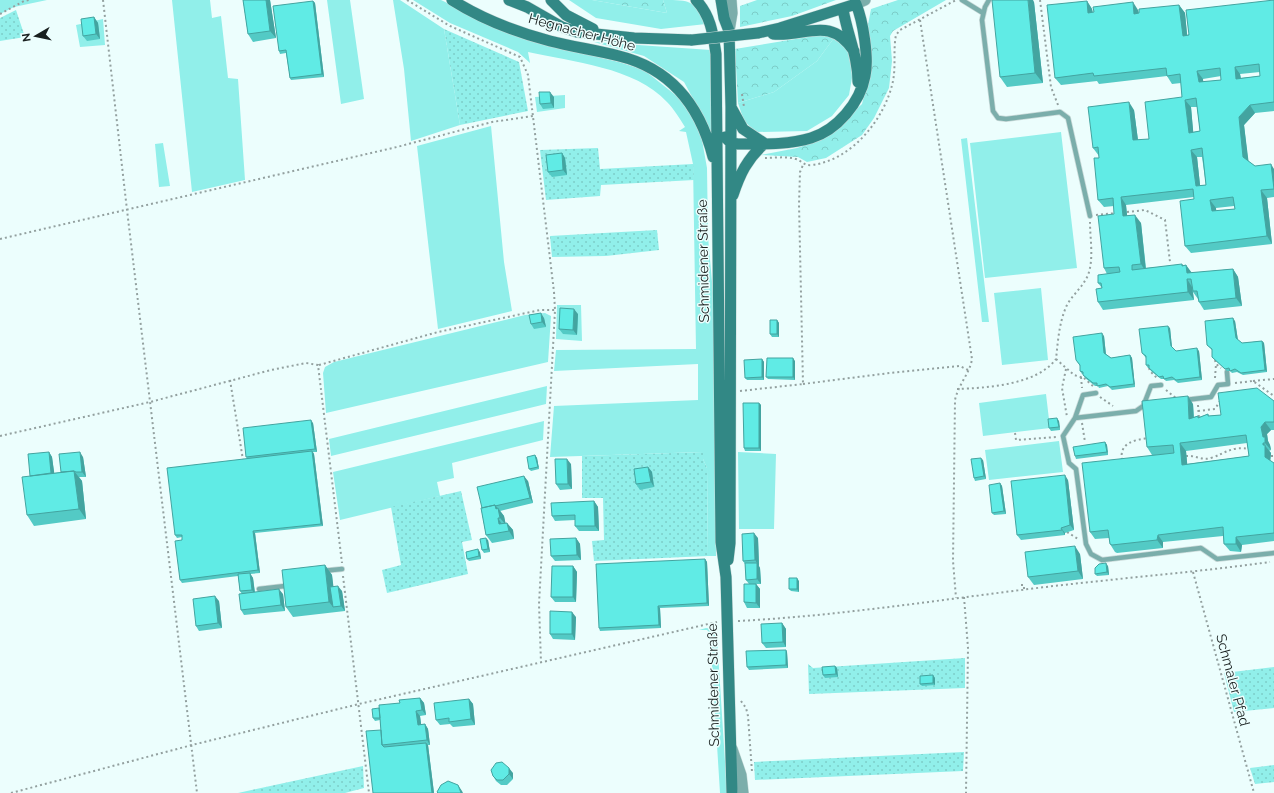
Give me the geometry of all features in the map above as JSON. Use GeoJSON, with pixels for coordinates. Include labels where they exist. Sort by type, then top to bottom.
{"type":"FeatureCollection","features":[{"type":"Feature","properties":{"kind":"main road","name":"Hegnacher Höhe"},"geometry":{"type":"LineString","coordinates":[[452,0],[507,27],[550,41],[620,56],[641,63],[661,74],[677,87],[698,117],[707,135],[718,175]]}},
{"type":"Feature","properties":{"kind":"main road","name":"Hegnacher Höhe"},"geometry":{"type":"LineString","coordinates":[[509,0],[527,7],[562,27],[577,32],[634,38],[692,40],[760,33]]}},
{"type":"Feature","properties":{"kind":"main road","name":"Hegnacher Höhe"},"geometry":{"type":"LineString","coordinates":[[551,0],[566,15],[582,25],[605,34]]}},
{"type":"Feature","properties":{"kind":"main road","name":"Schmidener Straße"},"geometry":{"type":"LineString","coordinates":[[696,0],[706,10],[713,32],[716,62],[724,391]]}},
{"type":"Feature","properties":{"kind":"main road","name":"Schmidener Straße"},"geometry":{"type":"LineString","coordinates":[[721,0],[724,18],[729,31],[731,108],[730,206],[721,542],[732,621],[730,744],[732,793]]}},
{"type":"Feature","properties":{"kind":"main road"},"geometry":{"type":"LineString","coordinates":[[717,130],[730,142],[738,144],[792,142],[812,138],[829,130],[844,116],[861,88],[866,65],[860,2],[843,9],[760,33]]}},
{"type":"Feature","properties":{"kind":"main road"},"geometry":{"type":"LineString","coordinates":[[843,9],[847,33],[854,51],[858,70],[854,101]]}},
{"type":"Feature","properties":{"kind":"main road"},"geometry":{"type":"LineString","coordinates":[[760,33],[784,35],[816,29],[831,31],[846,40],[854,51]]}},
{"type":"Feature","properties":{"kind":"main road"},"geometry":{"type":"LineString","coordinates":[[731,108],[742,129],[764,144]]}},
{"type":"Feature","properties":{"kind":"main road","name":"Schmidener Straße"},"geometry":{"type":"LineString","coordinates":[[730,206],[745,165],[754,153],[764,144]]}},
{"type":"Feature","properties":{"kind":"street","name":"Schmidener Straße"},"geometry":{"type":"LineString","coordinates":[[729,31],[732,13],[731,0]]}},
{"type":"Feature","properties":{"kind":"street"},"geometry":{"type":"LineString","coordinates":[[730,744],[740,775],[743,793]]}},
{"type":"Feature","properties":{"kind":"lane"},"geometry":{"type":"LineString","coordinates":[[962,0],[984,13]]}},
{"type":"Feature","properties":{"kind":"lane"},"geometry":{"type":"LineString","coordinates":[[989,0],[985,6],[982,20],[993,111],[998,118],[1006,119],[1060,112],[1068,118],[1090,216]]}},
{"type":"Feature","properties":{"kind":"lane"},"geometry":{"type":"LineString","coordinates":[[1179,400],[1211,397],[1218,385],[1228,384],[1227,372]]}},
{"type":"Feature","properties":{"kind":"lane"},"geometry":{"type":"LineString","coordinates":[[1075,418],[1136,411],[1144,404],[1151,386],[1161,383]]}},
{"type":"Feature","properties":{"kind":"lane"},"geometry":{"type":"LineString","coordinates":[[1096,393],[1083,395],[1075,418],[1063,436],[1069,463],[1076,469],[1086,544],[1091,554],[1102,560],[1201,548],[1217,559],[1274,552]]}},
{"type":"Feature","properties":{"kind":"lane"},"geometry":{"type":"LineString","coordinates":[[1144,404],[1151,404]]}},
{"type":"Feature","properties":{"kind":"lane"},"geometry":{"type":"LineString","coordinates":[[319,571],[342,569]]}},
{"type":"Feature","properties":{"kind":"lane"},"geometry":{"type":"LineString","coordinates":[[284,581],[286,594]]}},
{"type":"Feature","properties":{"kind":"lane"},"geometry":{"type":"LineString","coordinates":[[259,589],[285,586]]}},
{"type":"Feature","properties":{"kind":"path"},"geometry":{"type":"LineString","coordinates":[[0,14],[24,0],[29,0]]}},
{"type":"Feature","properties":{"kind":"path"},"geometry":{"type":"LineString","coordinates":[[103,0],[198,793]]}},
{"type":"Feature","properties":{"kind":"path"},"geometry":{"type":"LineString","coordinates":[[407,0],[450,26],[520,57],[528,75],[555,310],[539,604],[541,663]]}},
{"type":"Feature","properties":{"kind":"path"},"geometry":{"type":"LineString","coordinates":[[956,0],[920,20],[972,359],[968,370],[957,389],[955,400],[953,562],[956,598]]}},
{"type":"Feature","properties":{"kind":"path"},"geometry":{"type":"LineString","coordinates":[[1040,0],[1051,87],[1060,112]]}},
{"type":"Feature","properties":{"kind":"path"},"geometry":{"type":"LineString","coordinates":[[0,239],[397,148],[492,122],[532,116]]}},
{"type":"Feature","properties":{"kind":"path"},"geometry":{"type":"LineString","coordinates":[[803,164],[800,172],[799,204],[803,384]]}},
{"type":"Feature","properties":{"kind":"path"},"geometry":{"type":"LineString","coordinates":[[1127,212],[1145,210],[1165,220],[1170,262]]}},
{"type":"Feature","properties":{"kind":"path"},"geometry":{"type":"LineString","coordinates":[[957,389],[993,387],[1014,383],[1037,373],[1056,359],[1064,313],[1068,304],[1084,284],[1088,274],[1090,262],[1090,216],[1119,213]]}},
{"type":"Feature","properties":{"kind":"path"},"geometry":{"type":"LineString","coordinates":[[0,436],[150,402],[230,380],[306,363],[318,365],[438,332],[540,310],[555,310]]}},
{"type":"Feature","properties":{"kind":"path"},"geometry":{"type":"LineString","coordinates":[[1056,359],[1066,369],[1083,376],[1095,388],[1099,387]]}},
{"type":"Feature","properties":{"kind":"path"},"geometry":{"type":"LineString","coordinates":[[1215,379],[1216,364]]}},
{"type":"Feature","properties":{"kind":"path"},"geometry":{"type":"LineString","coordinates":[[318,365],[369,793]]}},
{"type":"Feature","properties":{"kind":"path"},"geometry":{"type":"LineString","coordinates":[[724,391],[803,384],[960,366],[968,370]]}},
{"type":"Feature","properties":{"kind":"path"},"geometry":{"type":"LineString","coordinates":[[1149,368],[1161,383]]}},
{"type":"Feature","properties":{"kind":"path"},"geometry":{"type":"LineString","coordinates":[[1066,369],[1063,378],[1063,399],[1067,418],[1072,424]]}},
{"type":"Feature","properties":{"kind":"path"},"geometry":{"type":"LineString","coordinates":[[1083,376],[1083,395]]}},
{"type":"Feature","properties":{"kind":"path"},"geometry":{"type":"LineString","coordinates":[[1228,384],[1274,379]]}},
{"type":"Feature","properties":{"kind":"path"},"geometry":{"type":"LineString","coordinates":[[230,380],[243,460]]}},
{"type":"Feature","properties":{"kind":"path"},"geometry":{"type":"LineString","coordinates":[[1253,381],[1274,396]]}},
{"type":"Feature","properties":{"kind":"path"},"geometry":{"type":"LineString","coordinates":[[1169,392],[1179,400]]}},
{"type":"Feature","properties":{"kind":"path"},"geometry":{"type":"LineString","coordinates":[[1096,393],[1112,406]]}},
{"type":"Feature","properties":{"kind":"path"},"geometry":{"type":"LineString","coordinates":[[1198,406],[1200,424]]}},
{"type":"Feature","properties":{"kind":"path"},"geometry":{"type":"LineString","coordinates":[[1081,417],[1084,442]]}},
{"type":"Feature","properties":{"kind":"path"},"geometry":{"type":"LineString","coordinates":[[1015,432],[1016,440],[1063,436]]}},
{"type":"Feature","properties":{"kind":"path"},"geometry":{"type":"LineString","coordinates":[[1147,432],[1148,444]]}},
{"type":"Feature","properties":{"kind":"path"},"geometry":{"type":"LineString","coordinates":[[1123,463],[1121,458],[1124,446],[1135,440],[1148,438]]}},
{"type":"Feature","properties":{"kind":"path"},"geometry":{"type":"LineString","coordinates":[[1186,456],[1193,455],[1204,459],[1235,448],[1253,449]]}},
{"type":"Feature","properties":{"kind":"path"},"geometry":{"type":"LineString","coordinates":[[1067,532],[1086,544]]}},
{"type":"Feature","properties":{"kind":"path"},"geometry":{"type":"LineString","coordinates":[[11,793],[192,745],[358,704],[718,622],[791,618],[1024,590],[1194,572],[1274,561]]}},
{"type":"Feature","properties":{"kind":"path","name":"Schmaler Pfad"},"geometry":{"type":"LineString","coordinates":[[1194,572],[1254,793]]}},
{"type":"Feature","properties":{"kind":"path"},"geometry":{"type":"LineString","coordinates":[[1021,585],[1024,585],[1024,590]]}},
{"type":"Feature","properties":{"kind":"path"},"geometry":{"type":"LineString","coordinates":[[964,598],[968,648],[966,793]]}},
{"type":"Feature","properties":{"kind":"path"},"geometry":{"type":"LineString","coordinates":[[739,698],[746,708],[748,716],[752,778]]}},
{"type":"Feature","properties":{"kind":"green space"},"geometry":{"type":"Polygon","coordinates":[[[0,0],[47,0],[14,7],[0,14],[0,0]]]}},
{"type":"Feature","properties":{"kind":"green space"},"geometry":{"type":"Polygon","coordinates":[[[172,0],[210,0],[212,18],[221,16],[228,78],[238,79],[245,180],[192,192],[172,0]]]}},
{"type":"Feature","properties":{"kind":"green space"},"geometry":{"type":"Polygon","coordinates":[[[327,0],[350,0],[364,99],[341,104],[327,0]]]}},
{"type":"Feature","properties":{"kind":"green space"},"geometry":{"type":"Polygon","coordinates":[[[393,0],[400,0],[444,29],[460,125],[411,141],[404,69],[393,0]]]}},
{"type":"Feature","properties":{"kind":"green space"},"geometry":{"type":"Polygon","coordinates":[[[413,0],[441,0],[501,29],[538,43],[619,62],[644,70],[678,97],[694,120],[702,140],[707,168],[708,237],[713,293],[716,556],[708,556],[707,468],[703,459],[703,452],[550,457],[554,406],[698,400],[698,364],[554,371],[556,350],[696,349],[693,164],[686,132],[679,131],[685,127],[667,102],[654,90],[621,73],[583,63],[528,52],[530,63],[518,52],[450,23],[413,0]]]}},
{"type":"Feature","properties":{"kind":"green space"},"geometry":{"type":"Polygon","coordinates":[[[569,0],[592,0],[667,13],[663,0],[686,1],[694,6],[706,24],[661,29],[596,18],[569,0]]]}},
{"type":"Feature","properties":{"kind":"green space"},"geometry":{"type":"Polygon","coordinates":[[[592,0],[663,0],[667,13],[592,0]]]}},
{"type":"Feature","properties":{"kind":"green space"},"geometry":{"type":"Polygon","coordinates":[[[757,0],[836,0],[792,16],[740,27],[740,6],[757,0]]]}},
{"type":"Feature","properties":{"kind":"green space"},"geometry":{"type":"Polygon","coordinates":[[[898,0],[946,0],[893,31],[890,36],[892,61],[889,88],[874,118],[862,135],[826,158],[807,162],[798,157],[761,155],[797,148],[825,138],[862,104],[872,63],[867,30],[871,9],[898,0]]]}},
{"type":"Feature","properties":{"kind":"green space"},"geometry":{"type":"Polygon","coordinates":[[[16,10],[25,37],[0,41],[0,18],[16,10]]]}},
{"type":"Feature","properties":{"kind":"green space"},"geometry":{"type":"Polygon","coordinates":[[[103,19],[105,45],[80,47],[76,25],[103,19]]]}},
{"type":"Feature","properties":{"kind":"green space"},"geometry":{"type":"Polygon","coordinates":[[[444,29],[519,62],[528,111],[460,125],[444,29]]]}},
{"type":"Feature","properties":{"kind":"green space"},"geometry":{"type":"Polygon","coordinates":[[[820,35],[834,38],[817,61],[774,92],[738,103],[735,49],[820,35]]]}},
{"type":"Feature","properties":{"kind":"green space"},"geometry":{"type":"Polygon","coordinates":[[[834,38],[848,51],[853,72],[849,95],[832,116],[807,131],[756,132],[744,121],[738,103],[774,92],[817,61],[834,38]]]}},
{"type":"Feature","properties":{"kind":"green space"},"geometry":{"type":"Polygon","coordinates":[[[594,42],[711,50],[712,134],[684,82],[644,56],[594,42]]]}},
{"type":"Feature","properties":{"kind":"green space"},"geometry":{"type":"Polygon","coordinates":[[[565,95],[565,108],[537,112],[535,97],[565,95]]]}},
{"type":"Feature","properties":{"kind":"green space"},"geometry":{"type":"Polygon","coordinates":[[[491,126],[504,262],[512,311],[438,329],[417,146],[491,126]]]}},
{"type":"Feature","properties":{"kind":"green space"},"geometry":{"type":"Polygon","coordinates":[[[1061,132],[1077,268],[985,278],[970,143],[1061,132]]]}},
{"type":"Feature","properties":{"kind":"green space"},"geometry":{"type":"Polygon","coordinates":[[[967,138],[989,322],[982,322],[961,139],[967,138]]]}},
{"type":"Feature","properties":{"kind":"green space"},"geometry":{"type":"Polygon","coordinates":[[[163,143],[170,186],[159,187],[155,144],[163,143]]]}},
{"type":"Feature","properties":{"kind":"green space"},"geometry":{"type":"Polygon","coordinates":[[[598,148],[600,169],[693,164],[694,180],[601,185],[600,196],[546,200],[540,150],[598,148]]]}},
{"type":"Feature","properties":{"kind":"green space"},"geometry":{"type":"Polygon","coordinates":[[[657,230],[659,250],[606,256],[552,257],[550,236],[657,230]]]}},
{"type":"Feature","properties":{"kind":"green space"},"geometry":{"type":"Polygon","coordinates":[[[1041,288],[1048,360],[1002,365],[994,293],[1041,288]]]}},
{"type":"Feature","properties":{"kind":"green space"},"geometry":{"type":"Polygon","coordinates":[[[557,305],[581,305],[582,341],[556,339],[557,305]]]}},
{"type":"Feature","properties":{"kind":"green space"},"geometry":{"type":"Polygon","coordinates":[[[545,313],[551,316],[548,362],[326,413],[323,373],[325,367],[334,362],[525,315],[545,313]]]}},
{"type":"Feature","properties":{"kind":"green space"},"geometry":{"type":"Polygon","coordinates":[[[547,386],[546,404],[331,456],[329,439],[547,386]]]}},
{"type":"Feature","properties":{"kind":"green space"},"geometry":{"type":"Polygon","coordinates":[[[1046,394],[1050,428],[983,436],[979,403],[1046,394]]]}},
{"type":"Feature","properties":{"kind":"green space"},"geometry":{"type":"Polygon","coordinates":[[[544,421],[543,440],[452,463],[454,478],[437,482],[440,496],[340,520],[333,472],[544,421]]]}},
{"type":"Feature","properties":{"kind":"green space"},"geometry":{"type":"Polygon","coordinates":[[[1059,441],[1063,472],[989,480],[985,450],[1059,441]]]}},
{"type":"Feature","properties":{"kind":"green space"},"geometry":{"type":"Polygon","coordinates":[[[703,452],[703,459],[707,468],[708,556],[594,561],[592,541],[604,540],[603,498],[582,498],[582,456],[703,452]]]}},
{"type":"Feature","properties":{"kind":"green space"},"geometry":{"type":"Polygon","coordinates":[[[738,452],[776,454],[774,529],[739,529],[738,452]]]}},
{"type":"Feature","properties":{"kind":"green space"},"geometry":{"type":"Polygon","coordinates":[[[461,491],[472,540],[462,542],[468,574],[387,593],[382,570],[401,565],[391,507],[461,491]]]}},
{"type":"Feature","properties":{"kind":"green space"},"geometry":{"type":"Polygon","coordinates":[[[706,628],[713,629],[717,637],[727,793],[720,793],[710,633],[707,630],[699,630],[706,628]]]}},
{"type":"Feature","properties":{"kind":"green space"},"geometry":{"type":"Polygon","coordinates":[[[965,658],[965,688],[809,694],[808,664],[813,668],[965,658]]]}},
{"type":"Feature","properties":{"kind":"green space"},"geometry":{"type":"Polygon","coordinates":[[[1274,667],[1274,708],[1234,712],[1224,673],[1274,667]]]}},
{"type":"Feature","properties":{"kind":"green space"},"geometry":{"type":"Polygon","coordinates":[[[964,752],[963,771],[755,780],[754,762],[964,752]]]}},
{"type":"Feature","properties":{"kind":"green space"},"geometry":{"type":"Polygon","coordinates":[[[1274,765],[1274,782],[1255,784],[1250,768],[1274,765]]]}},
{"type":"Feature","properties":{"kind":"green space"},"geometry":{"type":"Polygon","coordinates":[[[363,766],[364,788],[345,793],[238,793],[363,766]]]}},
{"type":"Feature","properties":{"kind":"building"},"geometry":{"type":"Polygon","coordinates":[[[243,0],[266,0],[270,31],[248,34],[243,0]]]}},
{"type":"Feature","properties":{"kind":"building"},"geometry":{"type":"Polygon","coordinates":[[[992,0],[1028,0],[1035,73],[1000,77],[992,0]]]}},
{"type":"Feature","properties":{"kind":"building"},"geometry":{"type":"Polygon","coordinates":[[[1274,0],[1274,102],[1250,105],[1239,117],[1243,157],[1255,166],[1271,164],[1274,189],[1261,190],[1267,236],[1185,246],[1180,201],[1194,199],[1193,189],[1121,197],[1123,216],[1135,215],[1141,264],[1132,265],[1132,270],[1182,264],[1182,266],[1186,265],[1187,273],[1233,269],[1236,298],[1199,302],[1197,291],[1193,291],[1191,279],[1187,279],[1188,292],[1098,302],[1096,289],[1102,288],[1101,283],[1098,283],[1098,275],[1120,272],[1119,267],[1104,268],[1098,216],[1114,214],[1113,198],[1098,200],[1094,158],[1099,158],[1098,147],[1093,148],[1088,107],[1129,102],[1133,140],[1149,139],[1145,102],[1182,97],[1180,74],[1167,76],[1166,68],[1094,76],[1093,73],[1055,78],[1047,5],[1087,1],[1088,13],[1094,12],[1093,7],[1133,2],[1134,14],[1139,13],[1139,9],[1179,5],[1183,36],[1189,35],[1186,10],[1274,0]],[[1259,64],[1235,67],[1236,79],[1260,76],[1259,64]],[[1220,68],[1197,71],[1199,82],[1221,80],[1220,68]],[[1196,98],[1185,100],[1189,133],[1200,131],[1196,98]],[[1202,148],[1191,150],[1196,186],[1206,185],[1202,148]],[[1233,197],[1210,200],[1212,211],[1235,209],[1233,197]]]}},
{"type":"Feature","properties":{"kind":"building"},"geometry":{"type":"Polygon","coordinates":[[[313,1],[322,74],[290,78],[286,50],[279,51],[273,6],[313,1]]]}},
{"type":"Feature","properties":{"kind":"building"},"geometry":{"type":"Polygon","coordinates":[[[94,17],[96,34],[83,36],[81,19],[94,17]]]}},
{"type":"Feature","properties":{"kind":"building"},"geometry":{"type":"Polygon","coordinates":[[[539,92],[550,92],[551,103],[540,104],[539,92]]]}},
{"type":"Feature","properties":{"kind":"building"},"geometry":{"type":"Polygon","coordinates":[[[562,153],[563,170],[548,172],[546,155],[562,153]]]}},
{"type":"Feature","properties":{"kind":"building"},"geometry":{"type":"Polygon","coordinates":[[[560,308],[574,309],[573,330],[559,329],[560,308]]]}},
{"type":"Feature","properties":{"kind":"building"},"geometry":{"type":"Polygon","coordinates":[[[541,313],[542,322],[531,324],[529,315],[541,313]]]}},
{"type":"Feature","properties":{"kind":"building"},"geometry":{"type":"Polygon","coordinates":[[[1233,318],[1236,338],[1242,343],[1262,341],[1265,370],[1241,373],[1235,369],[1230,371],[1229,368],[1225,369],[1212,357],[1212,349],[1207,345],[1205,321],[1233,318]]]}},
{"type":"Feature","properties":{"kind":"building"},"geometry":{"type":"Polygon","coordinates":[[[770,320],[777,320],[777,334],[770,334],[770,320]]]}},
{"type":"Feature","properties":{"kind":"building"},"geometry":{"type":"Polygon","coordinates":[[[1168,326],[1171,346],[1176,351],[1197,348],[1200,377],[1176,380],[1172,377],[1164,379],[1163,376],[1159,377],[1149,368],[1149,365],[1146,365],[1146,356],[1142,353],[1139,329],[1168,326]]]}},
{"type":"Feature","properties":{"kind":"building"},"geometry":{"type":"Polygon","coordinates":[[[1102,333],[1104,353],[1111,358],[1130,355],[1134,384],[1110,387],[1106,384],[1097,386],[1097,383],[1093,383],[1083,375],[1083,372],[1080,371],[1080,365],[1076,360],[1073,337],[1102,333]]]}},
{"type":"Feature","properties":{"kind":"building"},"geometry":{"type":"Polygon","coordinates":[[[767,358],[793,358],[793,377],[766,377],[767,358]]]}},
{"type":"Feature","properties":{"kind":"building"},"geometry":{"type":"Polygon","coordinates":[[[762,359],[762,377],[745,378],[744,360],[762,359]]]}},
{"type":"Feature","properties":{"kind":"building"},"geometry":{"type":"Polygon","coordinates":[[[1257,388],[1274,401],[1274,422],[1265,422],[1261,427],[1263,437],[1265,437],[1265,443],[1263,443],[1263,445],[1265,445],[1265,457],[1274,463],[1274,533],[1236,537],[1236,544],[1224,544],[1223,527],[1158,535],[1157,540],[1112,545],[1110,544],[1108,530],[1090,532],[1082,463],[1174,453],[1173,445],[1147,447],[1142,401],[1188,396],[1189,419],[1198,416],[1198,418],[1208,414],[1208,416],[1221,415],[1218,393],[1257,388]],[[1246,435],[1180,443],[1182,465],[1249,456],[1246,435]]]}},
{"type":"Feature","properties":{"kind":"building"},"geometry":{"type":"Polygon","coordinates":[[[743,403],[759,403],[759,448],[744,448],[743,403]]]}},
{"type":"Feature","properties":{"kind":"building"},"geometry":{"type":"Polygon","coordinates":[[[1057,418],[1059,427],[1049,428],[1048,419],[1057,418]]]}},
{"type":"Feature","properties":{"kind":"building"},"geometry":{"type":"Polygon","coordinates":[[[311,420],[315,449],[246,457],[243,428],[311,420]]]}},
{"type":"Feature","properties":{"kind":"building"},"geometry":{"type":"Polygon","coordinates":[[[1105,442],[1107,452],[1075,456],[1073,447],[1105,442]]]}},
{"type":"Feature","properties":{"kind":"building"},"geometry":{"type":"Polygon","coordinates":[[[312,451],[321,524],[253,531],[258,570],[180,580],[175,541],[182,540],[182,535],[175,535],[167,468],[312,451]]]}},
{"type":"Feature","properties":{"kind":"building"},"geometry":{"type":"Polygon","coordinates":[[[49,452],[51,473],[30,476],[28,454],[49,452]]]}},
{"type":"Feature","properties":{"kind":"building"},"geometry":{"type":"Polygon","coordinates":[[[80,452],[82,472],[61,472],[59,454],[80,452]]]}},
{"type":"Feature","properties":{"kind":"building"},"geometry":{"type":"Polygon","coordinates":[[[535,455],[538,467],[529,469],[527,457],[535,455]]]}},
{"type":"Feature","properties":{"kind":"building"},"geometry":{"type":"Polygon","coordinates":[[[981,458],[984,476],[974,478],[971,459],[981,458]]]}},
{"type":"Feature","properties":{"kind":"building"},"geometry":{"type":"Polygon","coordinates":[[[555,459],[567,459],[568,484],[556,484],[555,459]]]}},
{"type":"Feature","properties":{"kind":"building"},"geometry":{"type":"Polygon","coordinates":[[[648,467],[651,482],[636,484],[634,469],[648,467]]]}},
{"type":"Feature","properties":{"kind":"building"},"geometry":{"type":"Polygon","coordinates":[[[74,471],[79,509],[27,515],[22,477],[74,471]]]}},
{"type":"Feature","properties":{"kind":"building"},"geometry":{"type":"Polygon","coordinates":[[[1065,475],[1070,525],[1061,528],[1062,530],[1017,535],[1011,481],[1065,475]]]}},
{"type":"Feature","properties":{"kind":"building"},"geometry":{"type":"Polygon","coordinates":[[[524,476],[530,498],[482,508],[477,487],[524,476]]]}},
{"type":"Feature","properties":{"kind":"building"},"geometry":{"type":"Polygon","coordinates":[[[1000,483],[1004,511],[992,513],[989,485],[1000,483]]]}},
{"type":"Feature","properties":{"kind":"building"},"geometry":{"type":"Polygon","coordinates":[[[594,501],[595,526],[575,526],[575,515],[552,516],[551,503],[594,501]]]}},
{"type":"Feature","properties":{"kind":"building"},"geometry":{"type":"Polygon","coordinates":[[[495,505],[496,509],[498,508],[500,518],[498,518],[499,524],[507,523],[509,531],[486,535],[481,508],[495,505]]]}},
{"type":"Feature","properties":{"kind":"building"},"geometry":{"type":"Polygon","coordinates":[[[754,533],[755,560],[743,561],[742,534],[754,533]]]}},
{"type":"Feature","properties":{"kind":"building"},"geometry":{"type":"Polygon","coordinates":[[[486,538],[488,549],[482,550],[480,539],[486,538]]]}},
{"type":"Feature","properties":{"kind":"building"},"geometry":{"type":"Polygon","coordinates":[[[576,538],[577,555],[551,556],[550,539],[576,538]]]}},
{"type":"Feature","properties":{"kind":"building"},"geometry":{"type":"Polygon","coordinates":[[[1075,546],[1078,571],[1028,577],[1025,552],[1075,546]]]}},
{"type":"Feature","properties":{"kind":"building"},"geometry":{"type":"Polygon","coordinates":[[[478,549],[479,556],[467,559],[466,552],[478,549]]]}},
{"type":"Feature","properties":{"kind":"building"},"geometry":{"type":"Polygon","coordinates":[[[705,559],[707,603],[658,606],[659,625],[599,628],[596,564],[705,559]]]}},
{"type":"Feature","properties":{"kind":"building"},"geometry":{"type":"Polygon","coordinates":[[[745,563],[757,563],[757,579],[746,580],[745,563]]]}},
{"type":"Feature","properties":{"kind":"building"},"geometry":{"type":"Polygon","coordinates":[[[1106,563],[1107,572],[1095,574],[1095,568],[1099,564],[1106,563]]]}},
{"type":"Feature","properties":{"kind":"building"},"geometry":{"type":"Polygon","coordinates":[[[325,565],[329,602],[286,607],[282,570],[325,565]]]}},
{"type":"Feature","properties":{"kind":"building"},"geometry":{"type":"Polygon","coordinates":[[[552,566],[573,566],[573,597],[551,597],[552,566]]]}},
{"type":"Feature","properties":{"kind":"building"},"geometry":{"type":"Polygon","coordinates":[[[250,573],[252,590],[240,591],[238,574],[250,573]]]}},
{"type":"Feature","properties":{"kind":"building"},"geometry":{"type":"Polygon","coordinates":[[[789,578],[797,578],[797,589],[789,589],[789,578]]]}},
{"type":"Feature","properties":{"kind":"building"},"geometry":{"type":"Polygon","coordinates":[[[744,584],[756,584],[756,603],[744,602],[744,584]]]}},
{"type":"Feature","properties":{"kind":"building"},"geometry":{"type":"Polygon","coordinates":[[[338,586],[341,606],[333,607],[330,587],[338,586]]]}},
{"type":"Feature","properties":{"kind":"building"},"geometry":{"type":"Polygon","coordinates":[[[279,589],[281,605],[241,610],[239,594],[279,589]]]}},
{"type":"Feature","properties":{"kind":"building"},"geometry":{"type":"Polygon","coordinates":[[[215,596],[218,623],[196,626],[193,599],[215,596]]]}},
{"type":"Feature","properties":{"kind":"building"},"geometry":{"type":"Polygon","coordinates":[[[550,611],[572,612],[572,634],[550,634],[550,611]]]}},
{"type":"Feature","properties":{"kind":"building"},"geometry":{"type":"Polygon","coordinates":[[[782,623],[783,642],[762,643],[761,624],[782,623]]]}},
{"type":"Feature","properties":{"kind":"building"},"geometry":{"type":"Polygon","coordinates":[[[786,650],[786,665],[747,667],[746,651],[786,650]]]}},
{"type":"Feature","properties":{"kind":"building"},"geometry":{"type":"Polygon","coordinates":[[[835,666],[836,674],[823,675],[822,667],[835,666]]]}},
{"type":"Feature","properties":{"kind":"building"},"geometry":{"type":"Polygon","coordinates":[[[933,675],[933,683],[920,684],[920,676],[933,675]]]}},
{"type":"Feature","properties":{"kind":"building"},"geometry":{"type":"Polygon","coordinates":[[[420,698],[422,710],[416,711],[418,725],[425,724],[427,740],[382,745],[379,705],[400,703],[399,700],[420,698]]]}},
{"type":"Feature","properties":{"kind":"building"},"geometry":{"type":"Polygon","coordinates":[[[469,699],[471,719],[449,722],[449,718],[436,720],[434,703],[469,699]]]}},
{"type":"Feature","properties":{"kind":"building"},"geometry":{"type":"Polygon","coordinates":[[[379,708],[380,718],[373,718],[372,709],[379,708]]]}},
{"type":"Feature","properties":{"kind":"building"},"geometry":{"type":"Polygon","coordinates":[[[381,730],[382,745],[384,747],[426,743],[432,793],[373,793],[366,731],[381,730]]]}},
{"type":"Feature","properties":{"kind":"building"},"geometry":{"type":"Polygon","coordinates":[[[502,762],[509,768],[509,774],[503,780],[497,780],[493,776],[491,770],[496,763],[502,762]]]}},
{"type":"Feature","properties":{"kind":"building"},"geometry":{"type":"Polygon","coordinates":[[[448,781],[458,785],[461,793],[438,793],[437,792],[441,785],[448,781]]]}}]}
